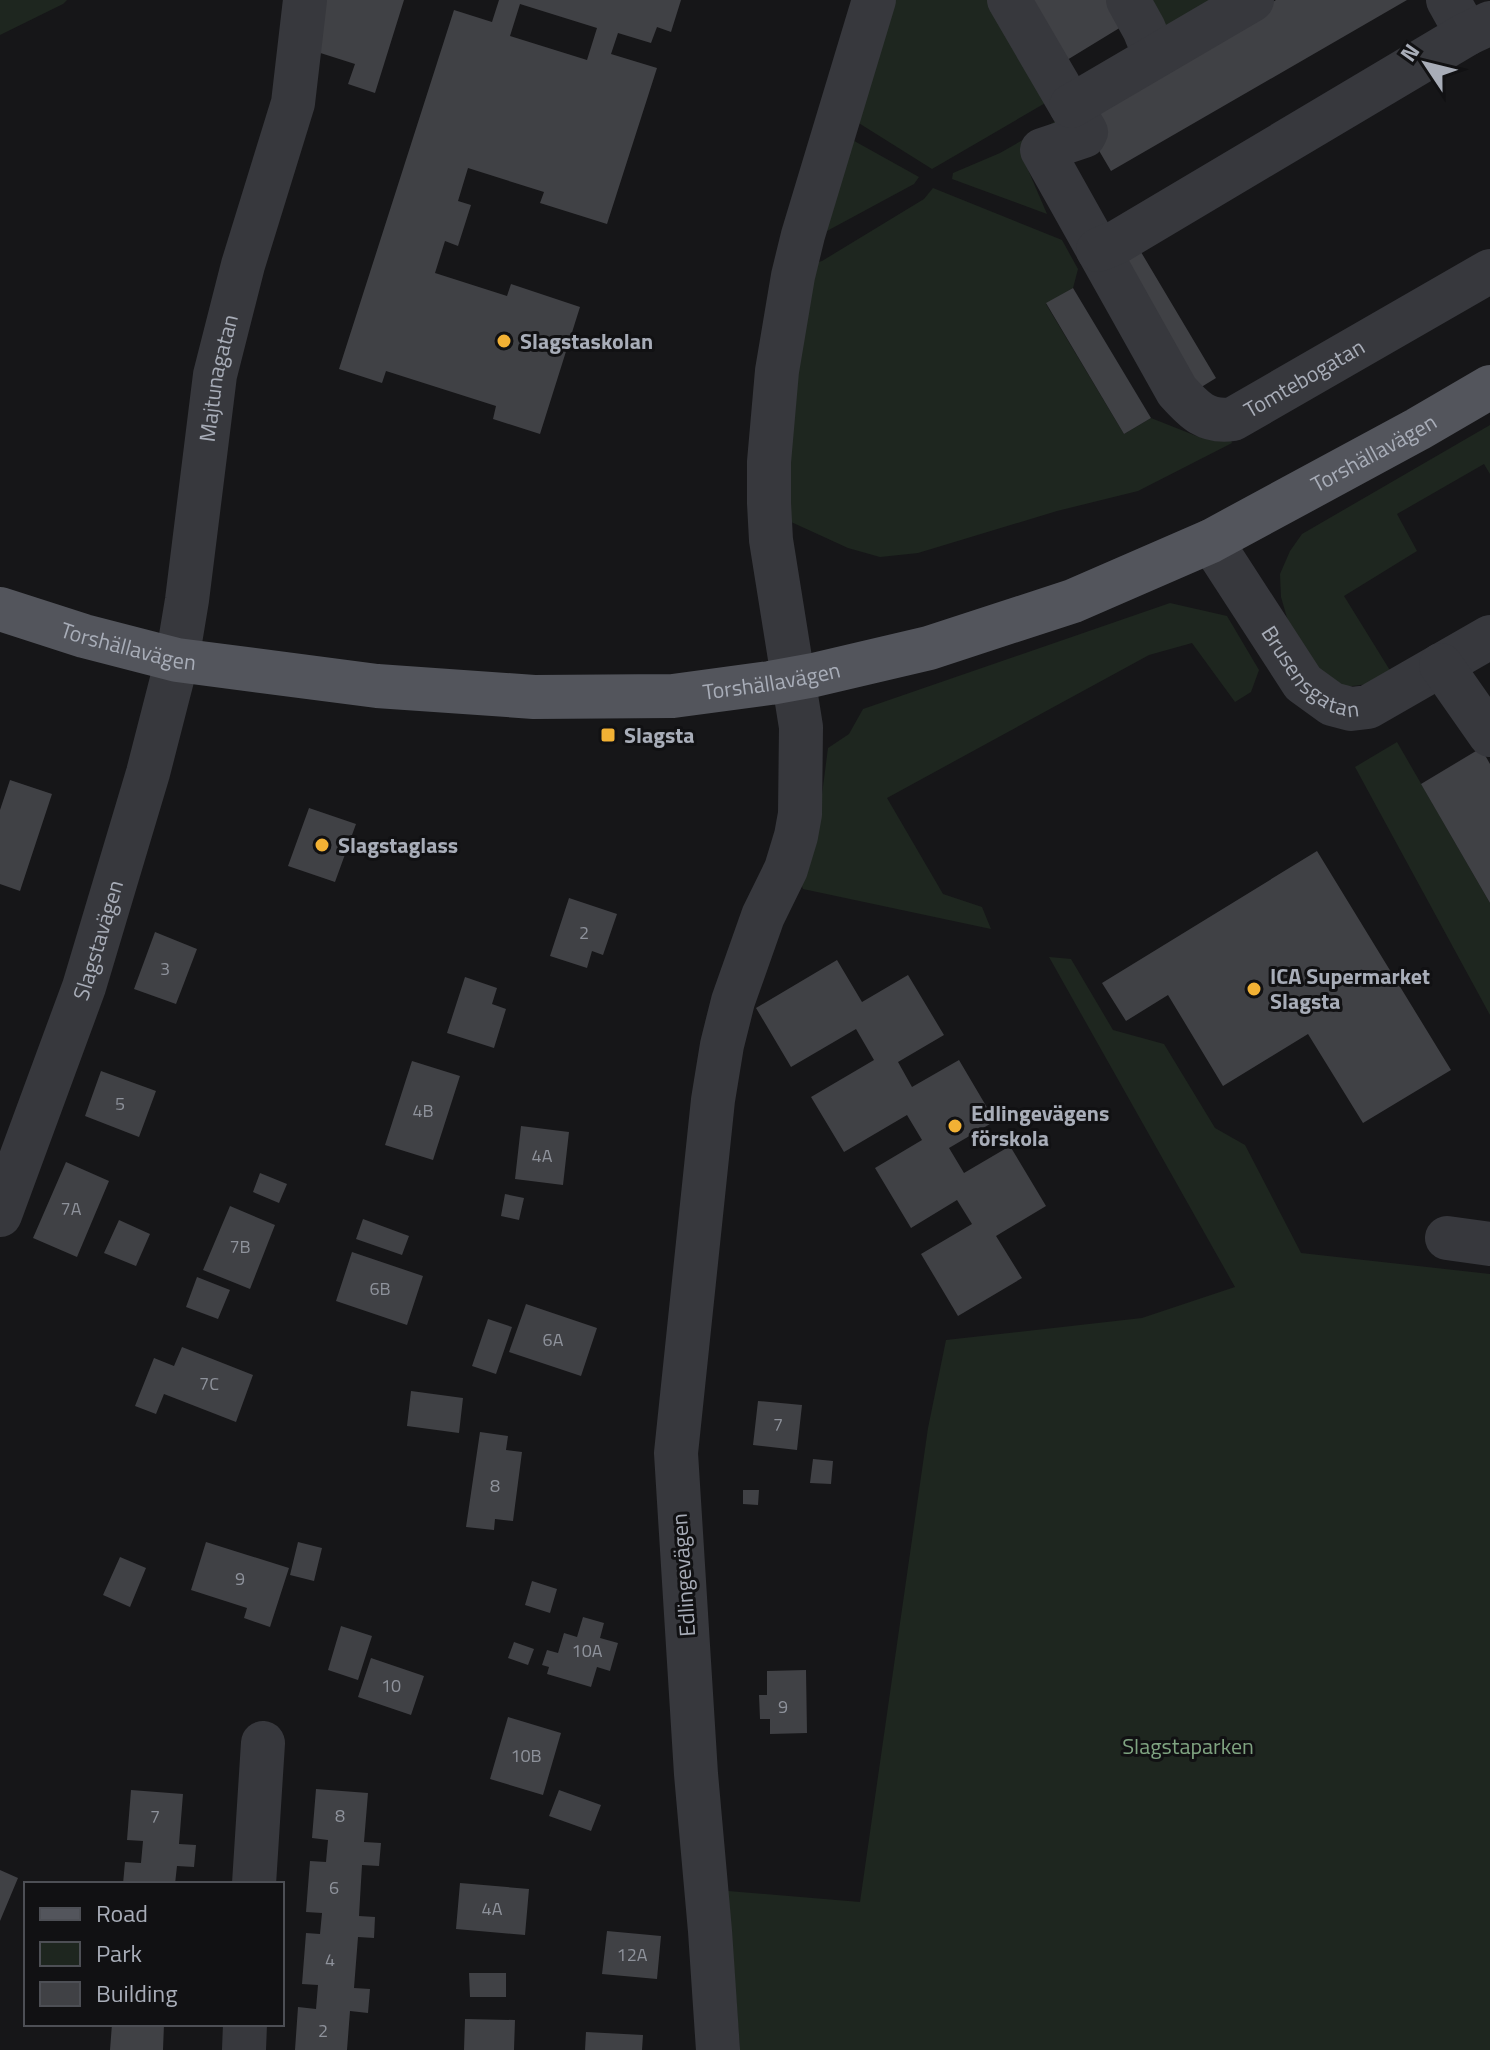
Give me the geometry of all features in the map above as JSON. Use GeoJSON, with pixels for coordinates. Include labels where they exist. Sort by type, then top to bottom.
{"type":"FeatureCollection","features":[{"type":"Feature","properties":{"kind":"main road","name":"Torshällavägen"},"geometry":{"type":"LineString","coordinates":[[0,609],[84,636],[177,660],[377,686],[534,697],[673,696],[770,683],[929,648],[1073,601],[1211,541],[1490,387]]}},
{"type":"Feature","properties":{"kind":"street","name":"Majtunagatan"},"geometry":{"type":"LineString","coordinates":[[177,660],[215,375],[243,265],[293,103],[305,0]]}},
{"type":"Feature","properties":{"kind":"street","name":"Edlingevägen"},"geometry":{"type":"LineString","coordinates":[[718,2050],[696,1774],[676,1453],[713,1100],[722,1045],[733,1001],[763,916],[786,869],[798,825],[801,727],[771,540],[769,503],[769,462],[777,371],[803,235],[874,0]]}},
{"type":"Feature","properties":{"kind":"street"},"geometry":{"type":"LineString","coordinates":[[1009,0],[1086,132],[1084,136],[1042,150],[1098,250],[1119,241],[1468,19]]}},
{"type":"Feature","properties":{"kind":"street"},"geometry":{"type":"LineString","coordinates":[[1128,0],[1155,56]]}},
{"type":"Feature","properties":{"kind":"street"},"geometry":{"type":"LineString","coordinates":[[1071,106],[1252,0]]}},
{"type":"Feature","properties":{"kind":"street","name":"Tomtebogatan"},"geometry":{"type":"LineString","coordinates":[[1098,250],[1177,391],[1203,415],[1219,421],[1233,419],[1490,271]]}},
{"type":"Feature","properties":{"kind":"street","name":"Brusensgatan"},"geometry":{"type":"LineString","coordinates":[[1211,541],[1303,683],[1332,704],[1351,709],[1368,707],[1490,637]]}},
{"type":"Feature","properties":{"kind":"street","name":"Slagstavägen"},"geometry":{"type":"LineString","coordinates":[[0,1215],[84,987],[148,773],[177,660]]}},
{"type":"Feature","properties":{"kind":"street"},"geometry":{"type":"LineString","coordinates":[[1441,665],[1490,735]]}},
{"type":"Feature","properties":{"kind":"street"},"geometry":{"type":"LineString","coordinates":[[1447,1238],[1490,1244]]}},
{"type":"Feature","properties":{"kind":"street"},"geometry":{"type":"LineString","coordinates":[[254,1882],[263,1743]]}},
{"type":"Feature","properties":{"kind":"street"},"geometry":{"type":"LineString","coordinates":[[244,2050],[245,2026]]}},
{"type":"Feature","properties":{"kind":"green space"},"geometry":{"type":"Polygon","coordinates":[[[0,0],[67,0],[0,35],[0,0]]]}},
{"type":"Feature","properties":{"kind":"green space"},"geometry":{"type":"Polygon","coordinates":[[[871,0],[988,0],[1047,102],[932,169],[838,110],[871,0]]]}},
{"type":"Feature","properties":{"kind":"green space"},"geometry":{"type":"Polygon","coordinates":[[[1124,0],[1221,0],[1150,42],[1124,0]]]}},
{"type":"Feature","properties":{"kind":"green space"},"geometry":{"type":"Polygon","coordinates":[[[1063,117],[1023,158],[1047,214],[952,179],[953,173],[1000,153],[1063,117]]]}},
{"type":"Feature","properties":{"kind":"green space"},"geometry":{"type":"Polygon","coordinates":[[[831,128],[919,177],[914,184],[814,238],[831,128]]]}},
{"type":"Feature","properties":{"kind":"green space"},"geometry":{"type":"Polygon","coordinates":[[[933,188],[1062,240],[1078,269],[1073,288],[1046,304],[1124,434],[1151,418],[1199,437],[1229,434],[1232,443],[1138,491],[1057,511],[918,553],[880,557],[848,548],[789,521],[774,480],[806,266],[822,261],[924,199],[933,188]]]}},
{"type":"Feature","properties":{"kind":"green space"},"geometry":{"type":"Polygon","coordinates":[[[1490,425],[1490,474],[1484,464],[1397,514],[1417,551],[1344,596],[1391,672],[1368,684],[1345,687],[1317,671],[1290,628],[1281,597],[1280,574],[1290,551],[1302,534],[1490,425]]]}},
{"type":"Feature","properties":{"kind":"green space"},"geometry":{"type":"Polygon","coordinates":[[[1170,603],[1227,616],[1259,670],[1251,692],[1235,702],[1192,643],[1149,655],[887,798],[943,894],[982,907],[991,929],[803,889],[798,875],[816,841],[828,748],[849,734],[863,709],[1170,603]]]}},
{"type":"Feature","properties":{"kind":"green space"},"geometry":{"type":"Polygon","coordinates":[[[1397,742],[1490,903],[1490,1015],[1355,767],[1397,742]]]}},
{"type":"Feature","properties":{"kind":"green space","name":"Slagstaparken"},"geometry":{"type":"Polygon","coordinates":[[[1049,957],[1071,959],[1113,1030],[1164,1044],[1215,1128],[1245,1145],[1301,1253],[1490,1274],[1490,2050],[740,2050],[728,1891],[860,1902],[928,1428],[946,1340],[1142,1318],[1235,1287],[1049,957]]]}},
{"type":"Feature","properties":{"kind":"building"},"geometry":{"type":"Polygon","coordinates":[[[315,0],[404,0],[375,93],[348,84],[355,64],[311,50],[315,0]]]}},
{"type":"Feature","properties":{"kind":"building"},"geometry":{"type":"Polygon","coordinates":[[[499,0],[681,0],[671,32],[657,27],[651,43],[618,33],[611,54],[657,68],[607,224],[540,203],[544,192],[468,168],[458,201],[471,205],[458,246],[445,241],[435,273],[507,296],[511,284],[580,307],[540,434],[493,419],[496,406],[386,371],[382,383],[339,369],[454,10],[492,22],[499,0]],[[520,4],[510,36],[587,60],[597,28],[520,4]]]}},
{"type":"Feature","properties":{"kind":"building"},"geometry":{"type":"Polygon","coordinates":[[[1031,0],[1111,0],[1126,24],[1067,60],[1031,0]]]}},
{"type":"Feature","properties":{"kind":"building"},"geometry":{"type":"Polygon","coordinates":[[[1276,0],[1407,0],[1111,171],[1078,115],[1276,0]]]}},
{"type":"Feature","properties":{"kind":"building"},"geometry":{"type":"Polygon","coordinates":[[[1138,247],[1216,378],[1190,394],[1112,263],[1138,247]]]}},
{"type":"Feature","properties":{"kind":"building"},"geometry":{"type":"Polygon","coordinates":[[[1073,288],[1151,418],[1124,434],[1046,303],[1073,288]]]}},
{"type":"Feature","properties":{"kind":"building"},"geometry":{"type":"Polygon","coordinates":[[[1481,748],[1490,764],[1490,903],[1421,784],[1481,748]]]}},
{"type":"Feature","properties":{"kind":"building"},"geometry":{"type":"Polygon","coordinates":[[[10,780],[52,794],[20,891],[0,884],[0,810],[10,780]]]}},
{"type":"Feature","properties":{"kind":"building","name":"Slagstaglass"},"geometry":{"type":"Polygon","coordinates":[[[309,808],[356,824],[335,882],[288,866],[309,808]]]}},
{"type":"Feature","properties":{"kind":"building","name":"ICA Supermarket Slagsta"},"geometry":{"type":"Polygon","coordinates":[[[1317,851],[1451,1070],[1363,1123],[1308,1034],[1223,1086],[1168,995],[1126,1021],[1102,983],[1317,851]]]}},
{"type":"Feature","properties":{"kind":"building"},"geometry":{"type":"Polygon","coordinates":[[[569,898],[617,914],[603,955],[592,951],[587,968],[550,956],[569,898]]]}},
{"type":"Feature","properties":{"kind":"building"},"geometry":{"type":"Polygon","coordinates":[[[155,932],[197,949],[176,1004],[134,989],[155,932]]]}},
{"type":"Feature","properties":{"kind":"building"},"geometry":{"type":"Polygon","coordinates":[[[837,960],[862,1002],[908,975],[944,1035],[898,1062],[912,1087],[959,1060],[995,1121],[949,1148],[964,1173],[1010,1146],[1046,1206],[996,1236],[1022,1278],[958,1316],[921,1254],[972,1224],[957,1200],[911,1228],[875,1168],[922,1140],[907,1115],[844,1152],[811,1097],[874,1060],[856,1029],[791,1067],[756,1008],[837,960]]]}},
{"type":"Feature","properties":{"kind":"building"},"geometry":{"type":"Polygon","coordinates":[[[465,977],[497,988],[492,1004],[506,1009],[494,1048],[447,1033],[465,977]]]}},
{"type":"Feature","properties":{"kind":"building"},"geometry":{"type":"Polygon","coordinates":[[[412,1061],[460,1076],[433,1160],[385,1145],[412,1061]]]}},
{"type":"Feature","properties":{"kind":"building"},"geometry":{"type":"Polygon","coordinates":[[[101,1071],[156,1091],[139,1137],[85,1116],[101,1071]]]}},
{"type":"Feature","properties":{"kind":"building"},"geometry":{"type":"Polygon","coordinates":[[[521,1126],[569,1132],[563,1185],[515,1179],[521,1126]]]}},
{"type":"Feature","properties":{"kind":"building"},"geometry":{"type":"Polygon","coordinates":[[[66,1162],[109,1181],[77,1257],[33,1238],[66,1162]]]}},
{"type":"Feature","properties":{"kind":"building"},"geometry":{"type":"Polygon","coordinates":[[[260,1173],[287,1184],[279,1203],[253,1192],[260,1173]]]}},
{"type":"Feature","properties":{"kind":"building"},"geometry":{"type":"Polygon","coordinates":[[[505,1194],[524,1198],[519,1220],[501,1216],[505,1194]]]}},
{"type":"Feature","properties":{"kind":"building"},"geometry":{"type":"Polygon","coordinates":[[[230,1206],[275,1225],[250,1289],[203,1270],[230,1206]]]}},
{"type":"Feature","properties":{"kind":"building"},"geometry":{"type":"Polygon","coordinates":[[[363,1219],[409,1236],[402,1255],[356,1239],[363,1219]]]}},
{"type":"Feature","properties":{"kind":"building"},"geometry":{"type":"Polygon","coordinates":[[[119,1220],[150,1234],[136,1266],[104,1253],[119,1220]]]}},
{"type":"Feature","properties":{"kind":"building"},"geometry":{"type":"Polygon","coordinates":[[[352,1252],[423,1276],[407,1325],[336,1301],[352,1252]]]}},
{"type":"Feature","properties":{"kind":"building"},"geometry":{"type":"Polygon","coordinates":[[[197,1277],[230,1290],[218,1319],[186,1307],[197,1277]]]}},
{"type":"Feature","properties":{"kind":"building"},"geometry":{"type":"Polygon","coordinates":[[[526,1304],[597,1328],[581,1376],[509,1352],[526,1304]]]}},
{"type":"Feature","properties":{"kind":"building"},"geometry":{"type":"Polygon","coordinates":[[[488,1319],[512,1327],[496,1374],[472,1366],[488,1319]]]}},
{"type":"Feature","properties":{"kind":"building"},"geometry":{"type":"Polygon","coordinates":[[[182,1347],[253,1375],[236,1422],[164,1394],[156,1414],[135,1406],[154,1358],[174,1366],[182,1347]]]}},
{"type":"Feature","properties":{"kind":"building"},"geometry":{"type":"Polygon","coordinates":[[[411,1391],[463,1398],[459,1433],[407,1426],[411,1391]]]}},
{"type":"Feature","properties":{"kind":"building"},"geometry":{"type":"Polygon","coordinates":[[[758,1401],[802,1405],[797,1450],[753,1445],[758,1401]]]}},
{"type":"Feature","properties":{"kind":"building"},"geometry":{"type":"Polygon","coordinates":[[[480,1432],[508,1436],[506,1450],[522,1452],[513,1521],[495,1519],[494,1530],[466,1527],[480,1432]]]}},
{"type":"Feature","properties":{"kind":"building"},"geometry":{"type":"Polygon","coordinates":[[[813,1459],[833,1461],[831,1484],[810,1483],[813,1459]]]}},
{"type":"Feature","properties":{"kind":"building"},"geometry":{"type":"Polygon","coordinates":[[[743,1490],[759,1490],[758,1505],[743,1504],[743,1490]]]}},
{"type":"Feature","properties":{"kind":"building"},"geometry":{"type":"Polygon","coordinates":[[[206,1542],[289,1568],[270,1627],[244,1618],[247,1608],[191,1590],[206,1542]]]}},
{"type":"Feature","properties":{"kind":"building"},"geometry":{"type":"Polygon","coordinates":[[[298,1542],[322,1548],[314,1581],[290,1575],[298,1542]]]}},
{"type":"Feature","properties":{"kind":"building"},"geometry":{"type":"Polygon","coordinates":[[[120,1557],[146,1568],[130,1607],[103,1595],[120,1557]]]}},
{"type":"Feature","properties":{"kind":"building"},"geometry":{"type":"Polygon","coordinates":[[[532,1581],[557,1589],[550,1613],[525,1605],[532,1581]]]}},
{"type":"Feature","properties":{"kind":"building"},"geometry":{"type":"Polygon","coordinates":[[[583,1617],[604,1623],[600,1638],[618,1643],[610,1671],[597,1667],[591,1687],[547,1674],[549,1667],[542,1665],[547,1650],[558,1653],[564,1633],[577,1637],[583,1617]]]}},
{"type":"Feature","properties":{"kind":"building"},"geometry":{"type":"Polygon","coordinates":[[[341,1626],[372,1636],[358,1680],[328,1670],[341,1626]]]}},
{"type":"Feature","properties":{"kind":"building"},"geometry":{"type":"Polygon","coordinates":[[[514,1642],[534,1649],[528,1665],[508,1658],[514,1642]]]}},
{"type":"Feature","properties":{"kind":"building"},"geometry":{"type":"Polygon","coordinates":[[[371,1658],[424,1676],[411,1715],[358,1697],[371,1658]]]}},
{"type":"Feature","properties":{"kind":"building"},"geometry":{"type":"Polygon","coordinates":[[[806,1670],[807,1733],[770,1734],[770,1719],[760,1719],[759,1695],[767,1695],[767,1671],[806,1670]]]}},
{"type":"Feature","properties":{"kind":"building"},"geometry":{"type":"Polygon","coordinates":[[[508,1717],[561,1733],[543,1795],[490,1779],[508,1717]]]}},
{"type":"Feature","properties":{"kind":"building"},"geometry":{"type":"Polygon","coordinates":[[[316,1789],[368,1793],[364,1842],[381,1843],[379,1866],[362,1865],[359,1916],[375,1917],[374,1938],[358,1937],[354,1988],[370,1989],[368,2013],[350,2011],[347,2050],[295,2050],[298,2007],[316,2009],[318,1985],[302,1984],[306,1933],[320,1934],[322,1913],[306,1912],[310,1861],[326,1862],[328,1840],[312,1838],[316,1789]]]}},
{"type":"Feature","properties":{"kind":"building"},"geometry":{"type":"Polygon","coordinates":[[[131,1790],[183,1794],[179,1844],[196,1845],[194,1867],[177,1866],[175,1882],[123,1882],[125,1862],[141,1863],[143,1841],[127,1840],[131,1790]]]}},
{"type":"Feature","properties":{"kind":"building"},"geometry":{"type":"Polygon","coordinates":[[[559,1790],[601,1805],[591,1831],[549,1816],[559,1790]]]}},
{"type":"Feature","properties":{"kind":"building"},"geometry":{"type":"Polygon","coordinates":[[[0,1870],[18,1878],[0,1921],[0,1870]]]}},
{"type":"Feature","properties":{"kind":"building"},"geometry":{"type":"Polygon","coordinates":[[[460,1883],[529,1889],[525,1935],[456,1929],[460,1883]]]}},
{"type":"Feature","properties":{"kind":"building"},"geometry":{"type":"Polygon","coordinates":[[[607,1931],[661,1936],[657,1979],[602,1974],[607,1931]]]}},
{"type":"Feature","properties":{"kind":"building"},"geometry":{"type":"Polygon","coordinates":[[[469,1973],[506,1973],[506,1997],[470,1997],[469,1973]]]}},
{"type":"Feature","properties":{"kind":"building"},"geometry":{"type":"Polygon","coordinates":[[[465,2019],[515,2020],[514,2050],[464,2050],[465,2019]]]}},
{"type":"Feature","properties":{"kind":"building"},"geometry":{"type":"Polygon","coordinates":[[[112,2026],[164,2026],[163,2050],[110,2050],[112,2026]]]}},
{"type":"Feature","properties":{"kind":"building"},"geometry":{"type":"Polygon","coordinates":[[[586,2032],[643,2035],[642,2050],[585,2050],[586,2032]]]}},
{"type":"Feature","properties":{"kind":"place","name":"Slagstaskolan"},"geometry":{"type":"Point","coordinates":[504,341]}},
{"type":"Feature","properties":{"kind":"place","name":"Slagsta"},"geometry":{"type":"Point","coordinates":[608,735]}},
{"type":"Feature","properties":{"kind":"place","name":"Slagstaglass"},"geometry":{"type":"Point","coordinates":[322,845]}},
{"type":"Feature","properties":{"kind":"place","name":"ICA Supermarket Slagsta"},"geometry":{"type":"Point","coordinates":[1254,989]}},
{"type":"Feature","properties":{"kind":"place","name":"Edlingevägens förskola"},"geometry":{"type":"Point","coordinates":[955,1126]}}]}
